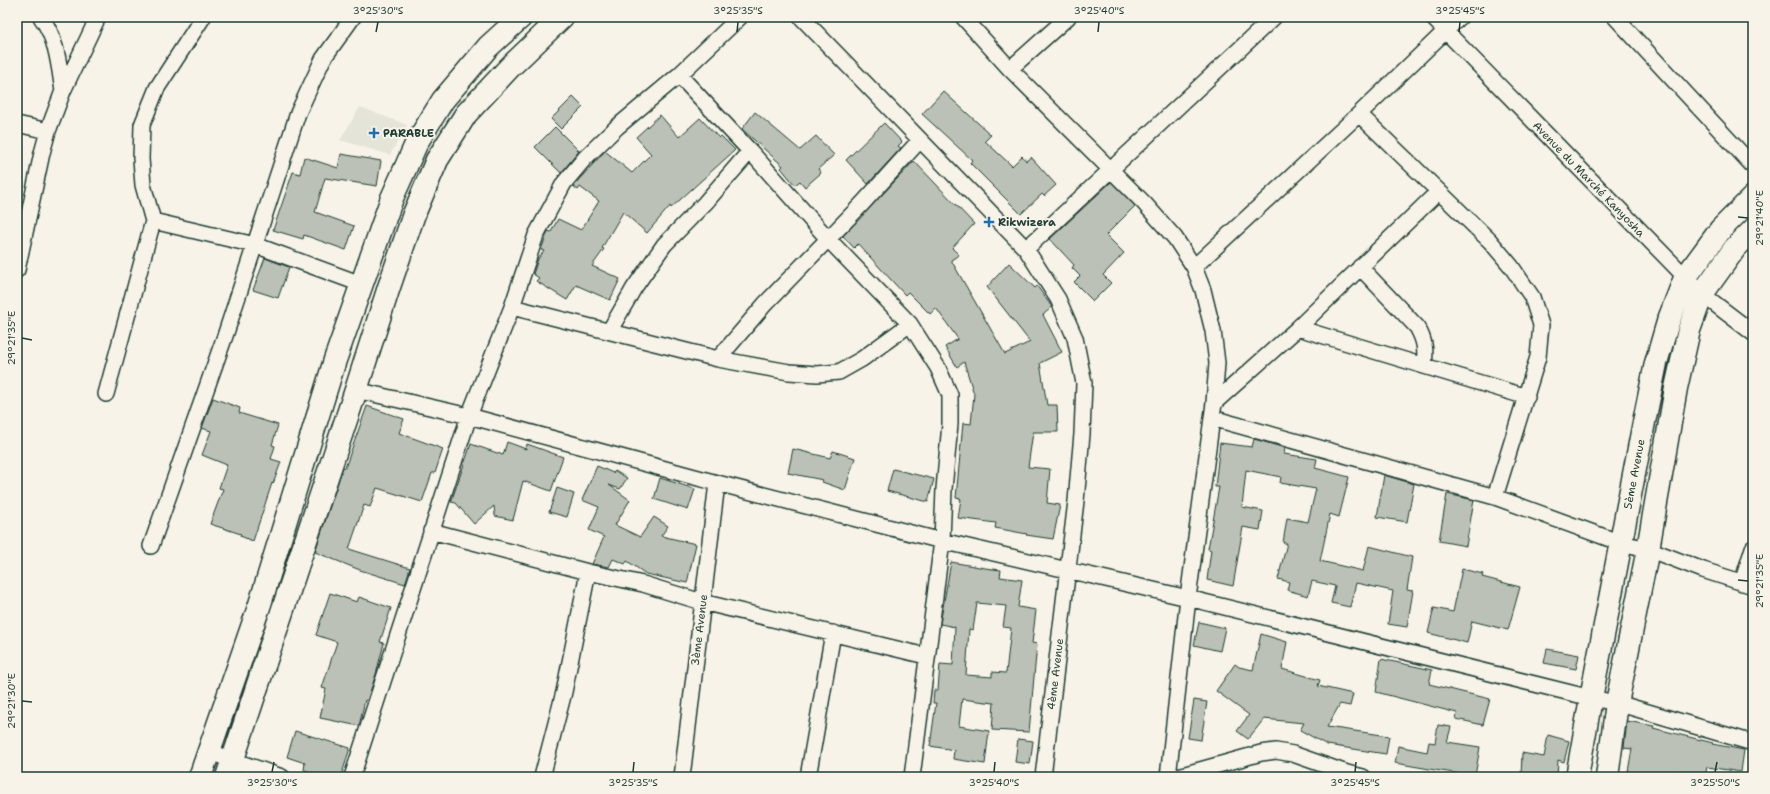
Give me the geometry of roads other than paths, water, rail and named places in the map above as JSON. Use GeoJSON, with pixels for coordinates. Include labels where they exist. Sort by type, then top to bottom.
{"type":"FeatureCollection","features":[{"type":"Feature","properties":{"kind":"street"},"geometry":{"type":"LineString","coordinates":[[41,17],[50,29],[58,58],[63,91]]}},
{"type":"Feature","properties":{"kind":"street"},"geometry":{"type":"LineString","coordinates":[[17,270],[48,131],[63,91],[98,17]]}},
{"type":"Feature","properties":{"kind":"street"},"geometry":{"type":"LineString","coordinates":[[106,394],[153,221],[143,185],[141,159],[142,125],[156,88],[203,17]]}},
{"type":"Feature","properties":{"kind":"street"},"geometry":{"type":"LineString","coordinates":[[151,546],[221,348],[298,113],[323,59],[353,17]]}},
{"type":"Feature","properties":{"kind":"street"},"geometry":{"type":"LineString","coordinates":[[200,777],[260,604],[334,360],[392,198],[417,142],[443,100],[488,47],[521,17]]}},
{"type":"Feature","properties":{"kind":"street"},"geometry":{"type":"LineString","coordinates":[[230,769],[356,390],[388,287],[414,214],[437,160],[466,114],[510,67],[562,17]]}},
{"type":"Feature","properties":{"kind":"street"},"geometry":{"type":"LineString","coordinates":[[352,777],[469,416],[512,307],[536,235],[564,183],[585,158],[606,137],[679,75],[740,17]]}},
{"type":"Feature","properties":{"kind":"street","name":"4ème Avenue"},"geometry":{"type":"LineString","coordinates":[[801,17],[1026,249],[1061,305],[1075,338],[1084,382],[1082,434],[1043,777]]}},
{"type":"Feature","properties":{"kind":"street"},"geometry":{"type":"LineString","coordinates":[[963,17],[1010,69],[1144,203],[1175,238],[1194,267],[1203,290],[1213,331],[1217,363],[1213,410],[1188,598],[1168,777]]}},
{"type":"Feature","properties":{"kind":"street"},"geometry":{"type":"LineString","coordinates":[[1010,69],[1068,17]]}},
{"type":"Feature","properties":{"kind":"street"},"geometry":{"type":"LineString","coordinates":[[1026,249],[1274,17]]}},
{"type":"Feature","properties":{"kind":"street","name":"Avenue du Marché Kanyosha"},"geometry":{"type":"LineString","coordinates":[[1432,17],[1641,230],[1685,278],[1702,294],[1753,333]]}},
{"type":"Feature","properties":{"kind":"street"},"geometry":{"type":"LineString","coordinates":[[1194,267],[1359,114],[1460,17]]}},
{"type":"Feature","properties":{"kind":"street"},"geometry":{"type":"LineString","coordinates":[[1617,18],[1753,166]]}},
{"type":"Feature","properties":{"kind":"street"},"geometry":{"type":"LineString","coordinates":[[679,75],[750,151],[829,240],[910,324],[938,368],[950,395],[950,424],[943,497],[942,541],[926,656],[912,777]]}},
{"type":"Feature","properties":{"kind":"street"},"geometry":{"type":"LineString","coordinates":[[1359,114],[1490,241],[1511,266],[1532,297],[1541,325],[1538,357],[1527,397],[1495,497]]}},
{"type":"Feature","properties":{"kind":"street"},"geometry":{"type":"LineString","coordinates":[[17,124],[48,131]]}},
{"type":"Feature","properties":{"kind":"street"},"geometry":{"type":"LineString","coordinates":[[718,359],[765,304],[829,240],[920,140]]}},
{"type":"Feature","properties":{"kind":"street"},"geometry":{"type":"LineString","coordinates":[[610,330],[634,288],[664,245],[705,203],[750,151]]}},
{"type":"Feature","properties":{"kind":"street"},"geometry":{"type":"LineString","coordinates":[[1213,410],[1439,191]]}},
{"type":"Feature","properties":{"kind":"street","name":"5ème Avenue"},"geometry":{"type":"LineString","coordinates":[[1577,777],[1656,363],[1668,322],[1685,278],[1720,230],[1753,197]]}},
{"type":"Feature","properties":{"kind":"street"},"geometry":{"type":"LineString","coordinates":[[153,221],[255,245],[361,284]]}},
{"type":"Feature","properties":{"kind":"street"},"geometry":{"type":"LineString","coordinates":[[1607,777],[1617,703],[1648,549],[1676,388],[1689,330],[1702,294],[1735,248],[1753,230]]}},
{"type":"Feature","properties":{"kind":"street"},"geometry":{"type":"LineString","coordinates":[[1360,267],[1417,327],[1424,339],[1426,350],[1424,366]]}},
{"type":"Feature","properties":{"kind":"street"},"geometry":{"type":"LineString","coordinates":[[512,307],[610,330],[718,359],[788,372],[817,374],[840,372],[862,360],[910,324]]}},
{"type":"Feature","properties":{"kind":"street"},"geometry":{"type":"LineString","coordinates":[[1298,328],[1527,397]]}},
{"type":"Feature","properties":{"kind":"street"},"geometry":{"type":"LineString","coordinates":[[356,390],[469,416],[716,483],[942,541],[1188,598],[1591,698],[1617,703],[1753,743]]}},
{"type":"Feature","properties":{"kind":"street"},"geometry":{"type":"LineString","coordinates":[[1213,410],[1495,497],[1621,543],[1648,549],[1748,584],[1753,548]]}},
{"type":"Feature","properties":{"kind":"street","name":"3ème Avenue"},"geometry":{"type":"LineString","coordinates":[[682,777],[716,483]]}},
{"type":"Feature","properties":{"kind":"street"},"geometry":{"type":"LineString","coordinates":[[431,531],[588,572],[643,584],[702,602],[926,656]]}},
{"type":"Feature","properties":{"kind":"street"},"geometry":{"type":"LineString","coordinates":[[542,777],[564,692],[588,572]]}},
{"type":"Feature","properties":{"kind":"street"},"geometry":{"type":"LineString","coordinates":[[808,777],[833,633]]}},
{"type":"Feature","properties":{"kind":"street"},"geometry":{"type":"LineString","coordinates":[[209,752],[230,769],[282,777]]}},
{"type":"Feature","properties":{"kind":"street"},"geometry":{"type":"LineString","coordinates":[[1175,777],[1261,753],[1276,752],[1293,754],[1363,777]]}},
{"type":"Feature","properties":{"kind":"place","name":"PARABLE"},"geometry":{"type":"Point","coordinates":[374,133]}},
{"type":"Feature","properties":{"kind":"place","name":"Rikwizera"},"geometry":{"type":"Point","coordinates":[989,222]}}]}
